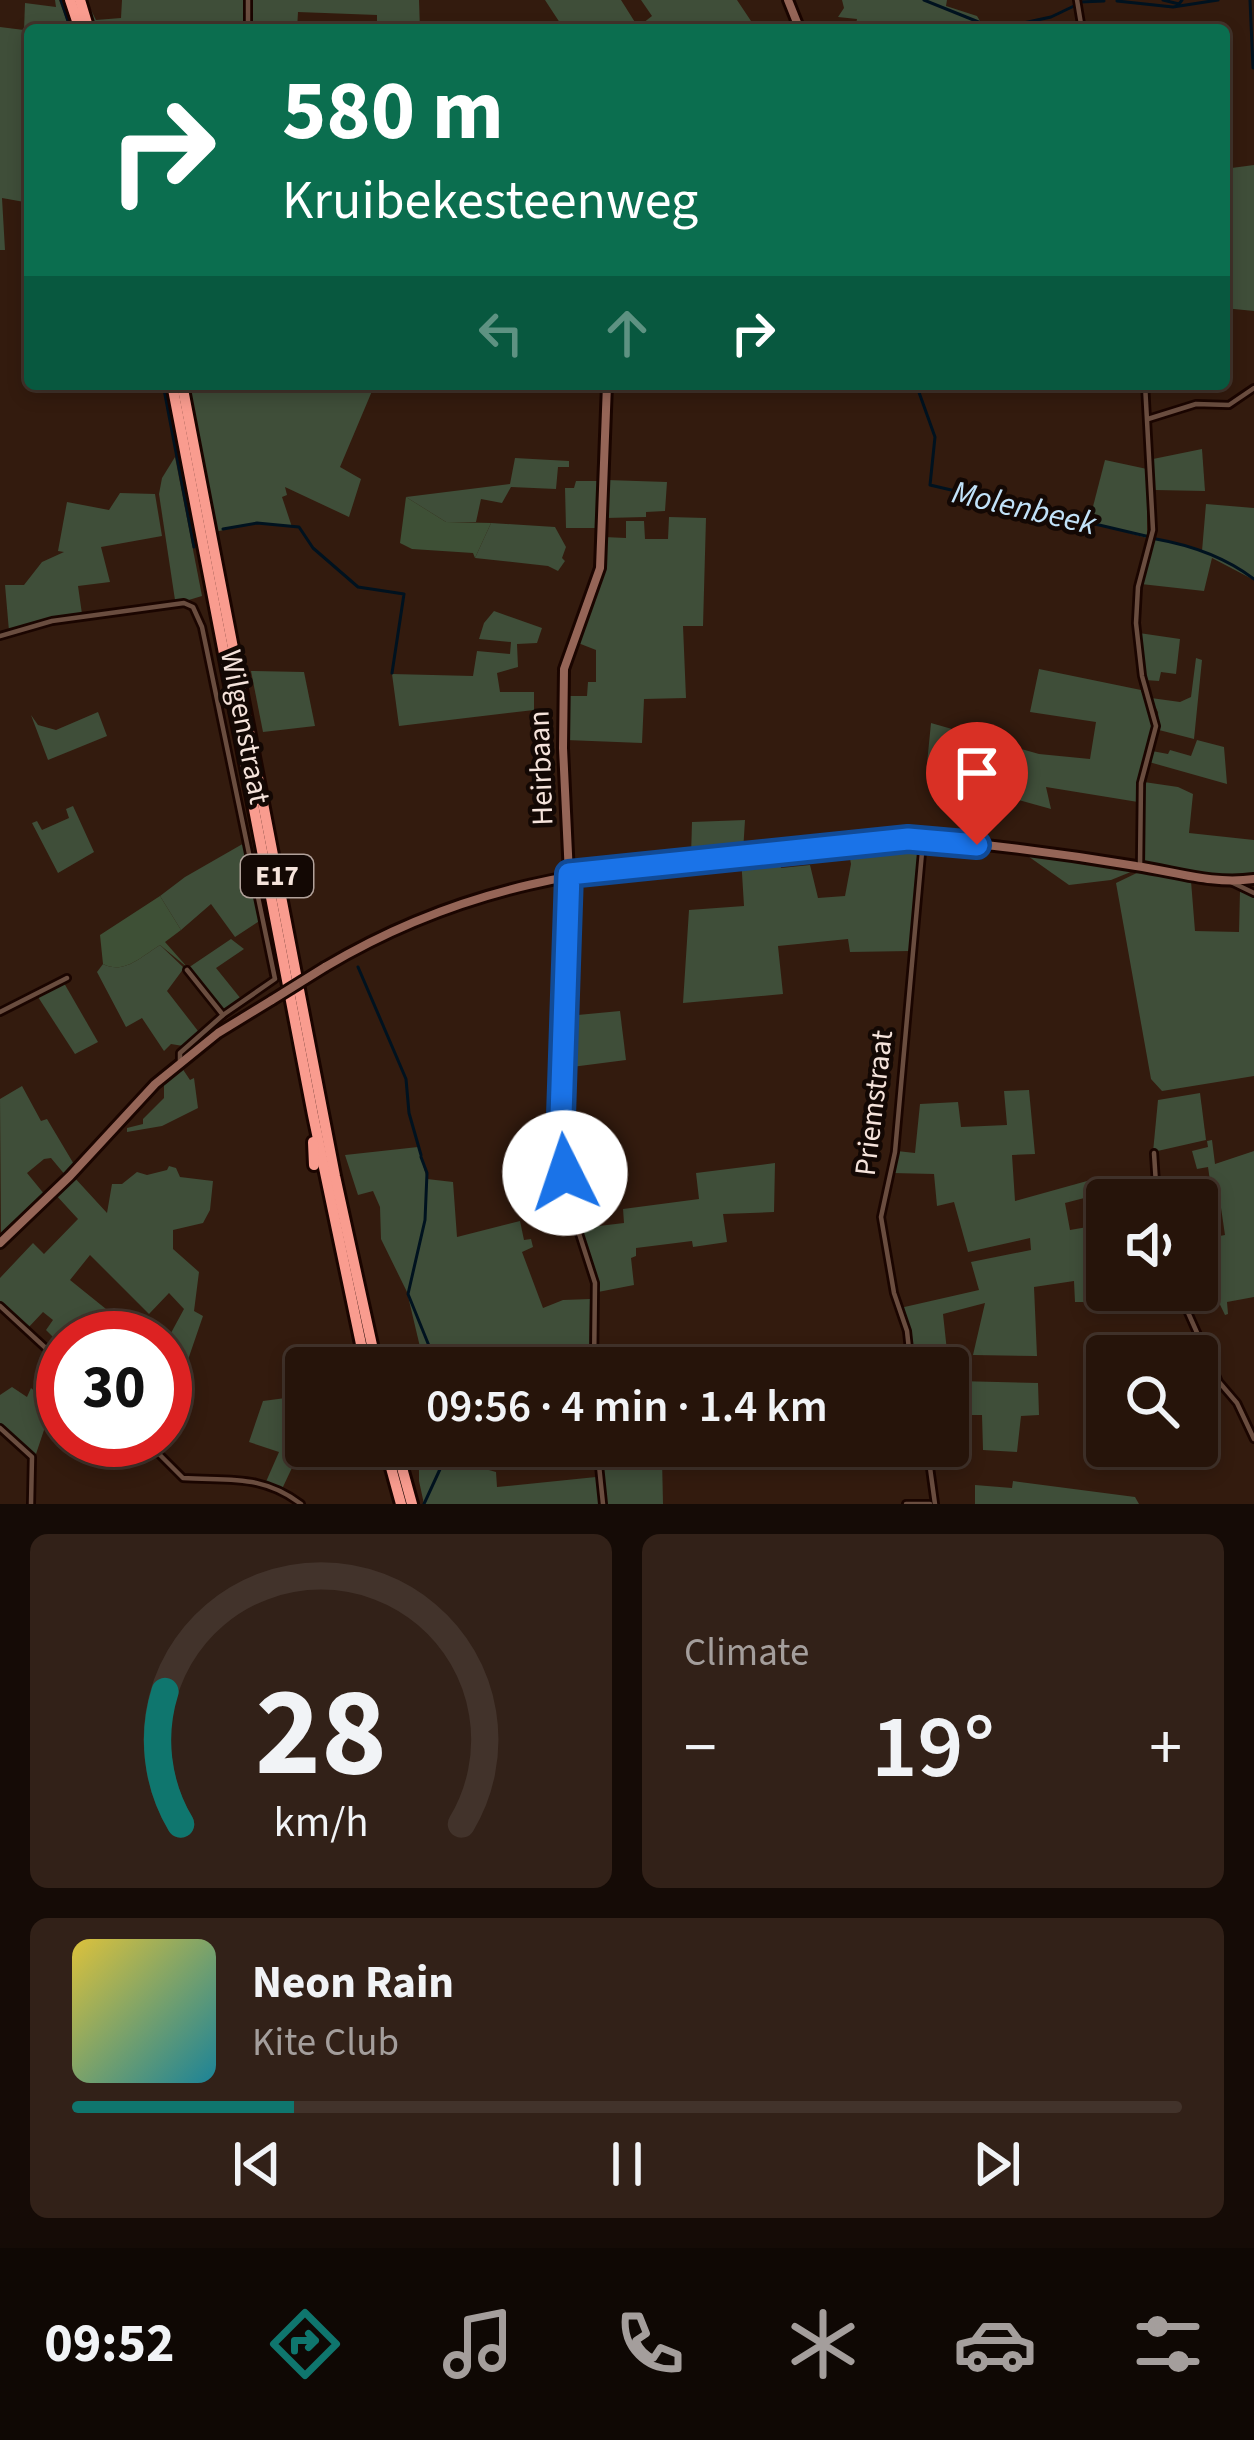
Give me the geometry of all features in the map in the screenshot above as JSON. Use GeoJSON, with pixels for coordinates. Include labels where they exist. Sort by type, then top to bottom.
{"type":"FeatureCollection","features":[{"type":"Feature","properties":{"kind":"highway","name":"E17"},"geometry":{"type":"LineString","coordinates":[[173,390],[362,1347]]}},
{"type":"Feature","properties":{"kind":"highway","name":"E17"},"geometry":{"type":"LineString","coordinates":[[183,390],[372,1347]]}},
{"type":"Feature","properties":{"kind":"highway"},"geometry":{"type":"LineString","coordinates":[[313,1115],[314,1166]]}},
{"type":"Feature","properties":{"kind":"highway"},"geometry":{"type":"LineString","coordinates":[[335,1176],[353,1227]]}},
{"type":"Feature","properties":{"kind":"highway"},"geometry":{"type":"LineString","coordinates":[[391,1467],[401,1504]]}},
{"type":"Feature","properties":{"kind":"highway"},"geometry":{"type":"LineString","coordinates":[[402,1467],[412,1504]]}},
{"type":"Feature","properties":{"kind":"street"},"geometry":{"type":"LineString","coordinates":[[1148,419],[1196,404],[1229,405],[1254,388]]}},
{"type":"Feature","properties":{"kind":"street","name":"Heirbaan"},"geometry":{"type":"LineString","coordinates":[[594,1347],[595,1283],[574,1217],[561,1142],[569,874],[562,748],[564,669],[600,568],[607,390]]}},
{"type":"Feature","properties":{"kind":"street"},"geometry":{"type":"LineString","coordinates":[[1140,866],[1141,783],[1156,726],[1142,676],[1136,623],[1138,587],[1153,530],[1145,390]]}},
{"type":"Feature","properties":{"kind":"street","name":"Wilgenstraat"},"geometry":{"type":"LineString","coordinates":[[0,636],[70,618],[184,603],[193,607],[209,646],[275,979],[223,1015]]}},
{"type":"Feature","properties":{"kind":"street"},"geometry":{"type":"LineString","coordinates":[[0,1243],[180,1062],[218,1033],[325,967],[446,906],[569,874],[923,839],[1140,866],[1183,876],[1254,879]]}},
{"type":"Feature","properties":{"kind":"street","name":"Priemstraat"},"geometry":{"type":"LineString","coordinates":[[909,1347],[881,1217],[896,1152],[923,839]]}},
{"type":"Feature","properties":{"kind":"street"},"geometry":{"type":"LineString","coordinates":[[1229,881],[1254,893]]}},
{"type":"Feature","properties":{"kind":"street"},"geometry":{"type":"LineString","coordinates":[[180,1062],[178,1055],[184,1047],[223,1015],[187,970]]}},
{"type":"Feature","properties":{"kind":"street"},"geometry":{"type":"LineString","coordinates":[[0,1012],[67,978]]}},
{"type":"Feature","properties":{"kind":"street"},"geometry":{"type":"LineString","coordinates":[[1154,1153],[1156,1179]]}},
{"type":"Feature","properties":{"kind":"street"},"geometry":{"type":"LineString","coordinates":[[0,1306],[36,1339]]}},
{"type":"Feature","properties":{"kind":"street"},"geometry":{"type":"LineString","coordinates":[[1187,1311],[1219,1382],[1237,1403],[1254,1439]]}},
{"type":"Feature","properties":{"kind":"street"},"geometry":{"type":"LineString","coordinates":[[0,1428],[32,1456],[31,1504]]}},
{"type":"Feature","properties":{"kind":"street"},"geometry":{"type":"LineString","coordinates":[[172,1467],[183,1478],[238,1477],[301,1504]]}},
{"type":"Feature","properties":{"kind":"street"},"geometry":{"type":"LineString","coordinates":[[599,1467],[603,1504]]}},
{"type":"Feature","properties":{"kind":"street"},"geometry":{"type":"LineString","coordinates":[[906,1504],[933,1504],[932,1467]]}},
{"type":"Feature","properties":{"kind":"green space"},"geometry":{"type":"Polygon","coordinates":[[[55,0],[59,0],[68,24],[24,24],[25,3],[56,7],[55,0]]]}},
{"type":"Feature","properties":{"kind":"green space"},"geometry":{"type":"Polygon","coordinates":[[[86,0],[96,20],[121,18],[122,0],[247,0],[247,24],[93,24],[86,0]]]}},
{"type":"Feature","properties":{"kind":"green space"},"geometry":{"type":"Polygon","coordinates":[[[249,0],[419,0],[420,24],[377,24],[377,15],[298,12],[297,24],[251,24],[249,0]]]}},
{"type":"Feature","properties":{"kind":"green space"},"geometry":{"type":"Polygon","coordinates":[[[545,0],[621,0],[636,24],[561,24],[545,0]]]}},
{"type":"Feature","properties":{"kind":"green space"},"geometry":{"type":"Polygon","coordinates":[[[641,0],[737,0],[753,24],[642,24],[652,16],[641,0]]]}},
{"type":"Feature","properties":{"kind":"green space"},"geometry":{"type":"Polygon","coordinates":[[[842,0],[947,0],[946,6],[977,16],[982,24],[856,24],[857,19],[838,17],[844,8],[842,0]]]}},
{"type":"Feature","properties":{"kind":"green space"},"geometry":{"type":"Polygon","coordinates":[[[0,27],[24,30],[24,202],[2,198],[5,250],[0,250],[0,27]]]}},
{"type":"Feature","properties":{"kind":"green space"},"geometry":{"type":"Polygon","coordinates":[[[1254,165],[1254,311],[1230,309],[1230,168],[1254,165]]]}},
{"type":"Feature","properties":{"kind":"green space"},"geometry":{"type":"Polygon","coordinates":[[[187,390],[372,390],[340,467],[361,479],[349,517],[285,487],[287,495],[282,497],[292,527],[257,522],[215,532],[187,390]]]}},
{"type":"Feature","properties":{"kind":"green space"},"geometry":{"type":"Polygon","coordinates":[[[1202,449],[1205,491],[1155,490],[1153,459],[1202,449]]]}},
{"type":"Feature","properties":{"kind":"green space"},"geometry":{"type":"Polygon","coordinates":[[[175,457],[202,596],[182,602],[175,600],[159,494],[175,457]]]}},
{"type":"Feature","properties":{"kind":"green space"},"geometry":{"type":"Polygon","coordinates":[[[515,458],[569,461],[569,467],[558,467],[556,489],[511,487],[502,503],[481,499],[476,522],[446,522],[406,497],[510,484],[515,458]]]}},
{"type":"Feature","properties":{"kind":"green space"},"geometry":{"type":"Polygon","coordinates":[[[1105,460],[1147,469],[1147,538],[1089,522],[1105,460]]]}},
{"type":"Feature","properties":{"kind":"green space"},"geometry":{"type":"Polygon","coordinates":[[[607,480],[667,482],[665,511],[646,512],[646,517],[606,518],[607,480]]]}},
{"type":"Feature","properties":{"kind":"green space"},"geometry":{"type":"Polygon","coordinates":[[[576,481],[600,481],[599,528],[566,528],[565,488],[574,488],[576,481]]]}},
{"type":"Feature","properties":{"kind":"green space"},"geometry":{"type":"Polygon","coordinates":[[[120,493],[155,494],[162,536],[101,547],[110,582],[78,586],[82,614],[9,631],[5,585],[24,585],[42,562],[64,552],[58,551],[67,502],[109,510],[120,493]]]}},
{"type":"Feature","properties":{"kind":"green space"},"geometry":{"type":"Polygon","coordinates":[[[406,497],[446,522],[491,523],[475,558],[473,553],[412,549],[400,543],[406,497]]]}},
{"type":"Feature","properties":{"kind":"green space"},"geometry":{"type":"Polygon","coordinates":[[[1206,504],[1254,508],[1254,580],[1212,558],[1204,591],[1141,584],[1155,538],[1202,551],[1206,504]]]}},
{"type":"Feature","properties":{"kind":"green space"},"geometry":{"type":"Polygon","coordinates":[[[669,517],[706,518],[703,626],[683,626],[686,698],[644,699],[642,743],[566,740],[565,696],[587,696],[588,682],[596,682],[596,650],[573,641],[587,613],[604,537],[626,538],[626,521],[644,521],[645,539],[668,539],[669,517]]]}},
{"type":"Feature","properties":{"kind":"green space"},"geometry":{"type":"Polygon","coordinates":[[[491,523],[555,527],[566,547],[565,561],[558,571],[475,558],[491,523]]]}},
{"type":"Feature","properties":{"kind":"green space"},"geometry":{"type":"Polygon","coordinates":[[[494,611],[542,628],[537,643],[517,644],[518,667],[497,673],[500,692],[534,692],[534,710],[399,726],[392,674],[473,676],[477,651],[510,654],[511,642],[479,639],[494,611]]]}},
{"type":"Feature","properties":{"kind":"green space"},"geometry":{"type":"Polygon","coordinates":[[[1139,633],[1180,639],[1176,674],[1161,672],[1159,681],[1145,680],[1139,633]]]}},
{"type":"Feature","properties":{"kind":"green space"},"geometry":{"type":"Polygon","coordinates":[[[1196,658],[1202,660],[1194,739],[1159,730],[1151,698],[1180,702],[1191,697],[1196,658]]]}},
{"type":"Feature","properties":{"kind":"green space"},"geometry":{"type":"Polygon","coordinates":[[[1039,669],[1141,690],[1153,722],[1138,802],[1046,787],[1051,809],[926,774],[931,723],[1039,754],[1090,759],[1096,722],[1030,712],[1039,669]]]}},
{"type":"Feature","properties":{"kind":"green space"},"geometry":{"type":"Polygon","coordinates":[[[251,671],[304,672],[315,726],[263,732],[251,671]]]}},
{"type":"Feature","properties":{"kind":"green space"},"geometry":{"type":"Polygon","coordinates":[[[98,712],[107,736],[48,760],[31,715],[38,725],[56,730],[98,712]]]}},
{"type":"Feature","properties":{"kind":"green space"},"geometry":{"type":"Polygon","coordinates":[[[1197,740],[1224,747],[1227,784],[1149,762],[1152,751],[1191,756],[1197,740]]]}},
{"type":"Feature","properties":{"kind":"green space"},"geometry":{"type":"Polygon","coordinates":[[[1144,782],[1193,794],[1189,833],[1254,840],[1254,876],[1214,878],[1143,863],[1144,782]]]}},
{"type":"Feature","properties":{"kind":"green space"},"geometry":{"type":"Polygon","coordinates":[[[73,806],[94,852],[58,873],[32,823],[37,821],[42,830],[69,818],[66,809],[73,806]]]}},
{"type":"Feature","properties":{"kind":"green space"},"geometry":{"type":"Polygon","coordinates":[[[745,820],[743,852],[691,857],[692,822],[745,820]]]}},
{"type":"Feature","properties":{"kind":"green space"},"geometry":{"type":"Polygon","coordinates":[[[246,842],[261,920],[235,937],[211,904],[181,930],[160,896],[246,842]]]}},
{"type":"Feature","properties":{"kind":"green space"},"geometry":{"type":"Polygon","coordinates":[[[917,842],[910,951],[850,952],[848,939],[778,946],[783,994],[683,1003],[689,910],[744,906],[741,857],[779,854],[781,868],[810,865],[818,898],[845,896],[851,864],[848,848],[917,842]]]}},
{"type":"Feature","properties":{"kind":"green space"},"geometry":{"type":"Polygon","coordinates":[[[1025,854],[1138,869],[1111,880],[1069,885],[1025,854]]]}},
{"type":"Feature","properties":{"kind":"green space"},"geometry":{"type":"Polygon","coordinates":[[[1143,870],[1191,881],[1195,931],[1239,932],[1240,891],[1254,895],[1254,1076],[1162,1091],[1151,1079],[1116,883],[1143,870]]]}},
{"type":"Feature","properties":{"kind":"green space"},"geometry":{"type":"Polygon","coordinates":[[[160,896],[181,930],[165,942],[188,968],[160,945],[126,966],[103,964],[100,935],[160,896]]]}},
{"type":"Feature","properties":{"kind":"green space"},"geometry":{"type":"Polygon","coordinates":[[[231,939],[244,949],[216,968],[241,999],[223,1011],[188,968],[231,939]]]}},
{"type":"Feature","properties":{"kind":"green space"},"geometry":{"type":"Polygon","coordinates":[[[160,945],[184,968],[167,991],[198,1031],[183,1046],[171,1044],[164,1051],[142,1018],[126,1027],[97,972],[103,964],[133,963],[160,945]]]}},
{"type":"Feature","properties":{"kind":"green space"},"geometry":{"type":"Polygon","coordinates":[[[64,983],[98,1042],[75,1054],[38,997],[64,983]]]}},
{"type":"Feature","properties":{"kind":"green space"},"geometry":{"type":"Polygon","coordinates":[[[620,1011],[626,1060],[564,1068],[567,1016],[620,1011]]]}},
{"type":"Feature","properties":{"kind":"green space"},"geometry":{"type":"Polygon","coordinates":[[[180,1065],[190,1080],[194,1078],[198,1108],[162,1126],[127,1132],[143,1124],[164,1098],[164,1081],[180,1065]]]}},
{"type":"Feature","properties":{"kind":"green space"},"geometry":{"type":"Polygon","coordinates":[[[22,1086],[75,1166],[66,1176],[51,1158],[44,1159],[27,1173],[45,1195],[1,1236],[0,1099],[22,1086]]]}},
{"type":"Feature","properties":{"kind":"green space"},"geometry":{"type":"Polygon","coordinates":[[[1029,1090],[1035,1154],[1012,1155],[1015,1201],[1086,1181],[1086,1198],[1065,1203],[1070,1230],[1086,1227],[1084,1302],[1075,1302],[1074,1281],[1034,1287],[1037,1356],[973,1355],[985,1303],[943,1314],[947,1347],[911,1347],[900,1308],[979,1290],[971,1262],[1031,1250],[1030,1238],[968,1252],[954,1202],[937,1206],[934,1174],[892,1173],[897,1151],[915,1153],[920,1104],[958,1102],[961,1127],[1007,1125],[1004,1091],[1029,1090]]]}},
{"type":"Feature","properties":{"kind":"green space"},"geometry":{"type":"Polygon","coordinates":[[[1200,1093],[1206,1140],[1153,1152],[1158,1100],[1200,1093]]]}},
{"type":"Feature","properties":{"kind":"green space"},"geometry":{"type":"Polygon","coordinates":[[[1212,1140],[1215,1164],[1254,1151],[1254,1297],[1227,1302],[1225,1315],[1218,1300],[1218,1236],[1225,1235],[1218,1179],[1210,1179],[1208,1167],[1197,1169],[1192,1151],[1208,1147],[1207,1141],[1212,1140]]]}},
{"type":"Feature","properties":{"kind":"green space"},"geometry":{"type":"Polygon","coordinates":[[[418,1147],[427,1179],[453,1182],[457,1237],[520,1221],[524,1240],[531,1239],[533,1247],[522,1252],[543,1308],[563,1300],[590,1299],[589,1347],[420,1347],[407,1292],[381,1239],[380,1207],[373,1191],[358,1195],[345,1155],[418,1147]]]}},
{"type":"Feature","properties":{"kind":"green space"},"geometry":{"type":"Polygon","coordinates":[[[775,1163],[774,1212],[723,1214],[727,1242],[636,1248],[631,1258],[634,1285],[598,1292],[582,1228],[624,1223],[623,1209],[699,1199],[696,1173],[775,1163]]]}},
{"type":"Feature","properties":{"kind":"green space"},"geometry":{"type":"Polygon","coordinates":[[[169,1166],[180,1177],[213,1181],[210,1210],[203,1223],[173,1230],[173,1249],[199,1272],[194,1311],[203,1316],[192,1348],[192,1311],[183,1311],[169,1293],[152,1311],[146,1311],[90,1255],[70,1280],[108,1311],[36,1311],[36,1319],[27,1329],[0,1302],[0,1278],[33,1243],[44,1254],[78,1219],[55,1194],[73,1176],[107,1213],[112,1184],[122,1184],[137,1172],[147,1175],[169,1166]]]}},
{"type":"Feature","properties":{"kind":"green space"},"geometry":{"type":"Polygon","coordinates":[[[969,1381],[1038,1383],[1039,1415],[1021,1416],[1017,1452],[983,1450],[982,1415],[969,1415],[969,1381]]]}},
{"type":"Feature","properties":{"kind":"green space"},"geometry":{"type":"Polygon","coordinates":[[[12,1387],[27,1397],[31,1388],[36,1392],[35,1457],[0,1425],[0,1395],[12,1387]]]}},
{"type":"Feature","properties":{"kind":"green space"},"geometry":{"type":"Polygon","coordinates":[[[285,1398],[285,1467],[292,1467],[282,1489],[265,1484],[279,1452],[249,1442],[263,1401],[285,1398]]]}},
{"type":"Feature","properties":{"kind":"green space"},"geometry":{"type":"Polygon","coordinates":[[[419,1467],[478,1467],[496,1472],[497,1487],[596,1477],[599,1504],[424,1504],[419,1467]]]}},
{"type":"Feature","properties":{"kind":"green space"},"geometry":{"type":"Polygon","coordinates":[[[662,1467],[663,1504],[604,1504],[601,1468],[662,1467]]]}},
{"type":"Feature","properties":{"kind":"green space"},"geometry":{"type":"Polygon","coordinates":[[[1013,1481],[1135,1497],[1139,1504],[975,1504],[975,1485],[1012,1488],[1013,1481]]]}},
{"type":"Feature","properties":{"kind":"waterway"},"geometry":{"type":"LineString","coordinates":[[61,0],[69,24]]}},
{"type":"Feature","properties":{"kind":"waterway"},"geometry":{"type":"LineString","coordinates":[[924,0],[984,24]]}},
{"type":"Feature","properties":{"kind":"waterway"},"geometry":{"type":"LineString","coordinates":[[1163,0],[1179,4],[1182,0]]}},
{"type":"Feature","properties":{"kind":"waterway"},"geometry":{"type":"LineString","coordinates":[[1117,1],[1173,7],[1218,0]]}},
{"type":"Feature","properties":{"kind":"waterway"},"geometry":{"type":"LineString","coordinates":[[1250,0],[1253,68]]}},
{"type":"Feature","properties":{"kind":"waterway"},"geometry":{"type":"LineString","coordinates":[[1080,5],[1104,1]]}},
{"type":"Feature","properties":{"kind":"waterway"},"geometry":{"type":"LineString","coordinates":[[1019,24],[1074,6]]}},
{"type":"Feature","properties":{"kind":"waterway"},"geometry":{"type":"LineString","coordinates":[[1076,8],[1078,24]]}},
{"type":"Feature","properties":{"kind":"waterway"},"geometry":{"type":"LineString","coordinates":[[164,390],[194,547]]}},
{"type":"Feature","properties":{"kind":"waterway","name":"Molenbeek"},"geometry":{"type":"LineString","coordinates":[[918,390],[935,437],[930,485],[1150,537]]}},
{"type":"Feature","properties":{"kind":"waterway"},"geometry":{"type":"LineString","coordinates":[[223,529],[257,523],[299,527],[313,548],[358,587],[404,594],[392,673]]}},
{"type":"Feature","properties":{"kind":"waterway","name":"Molenbeek"},"geometry":{"type":"LineString","coordinates":[[1156,539],[1207,553],[1254,579]]}},
{"type":"Feature","properties":{"kind":"waterway"},"geometry":{"type":"LineString","coordinates":[[358,967],[406,1079],[409,1113],[421,1155]]}},
{"type":"Feature","properties":{"kind":"waterway"},"geometry":{"type":"LineString","coordinates":[[421,1157],[427,1173],[425,1220],[408,1294],[429,1347]]}},
{"type":"Feature","properties":{"kind":"waterway"},"geometry":{"type":"LineString","coordinates":[[424,1504],[441,1467]]}},
{"type":"Feature","properties":{"kind":"route"},"geometry":{"type":"LineString","coordinates":[[565,1173],[561,1116],[569,874],[908,839],[977,845]]}}]}
